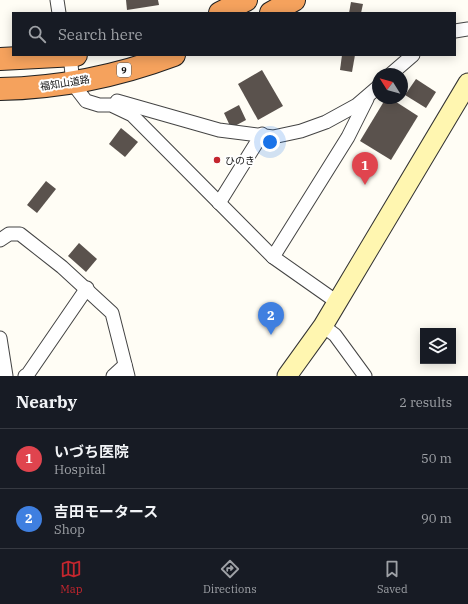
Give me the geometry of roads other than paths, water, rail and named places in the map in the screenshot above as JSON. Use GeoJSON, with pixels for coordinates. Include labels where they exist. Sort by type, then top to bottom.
{"type":"FeatureCollection","features":[{"type":"Feature","properties":{"kind":"highway"},"geometry":{"type":"LineString","coordinates":[[222,12],[246,0]]}},
{"type":"Feature","properties":{"kind":"highway"},"geometry":{"type":"LineString","coordinates":[[273,12],[294,0]]}},
{"type":"Feature","properties":{"kind":"highway"},"geometry":{"type":"LineString","coordinates":[[0,59],[54,56]]}},
{"type":"Feature","properties":{"kind":"highway","name":"福知山道路"},"geometry":{"type":"LineString","coordinates":[[0,89],[73,84],[156,62],[171,56]]}},
{"type":"Feature","properties":{"kind":"street"},"geometry":{"type":"LineString","coordinates":[[56,0],[59,12]]}},
{"type":"Feature","properties":{"kind":"street"},"geometry":{"type":"LineString","coordinates":[[456,31],[468,29]]}},
{"type":"Feature","properties":{"kind":"street"},"geometry":{"type":"LineString","coordinates":[[72,56],[73,84],[90,103],[111,105],[132,115],[273,257],[337,302]]}},
{"type":"Feature","properties":{"kind":"street"},"geometry":{"type":"LineString","coordinates":[[398,68],[412,56]]}},
{"type":"Feature","properties":{"kind":"street"},"geometry":{"type":"LineString","coordinates":[[287,376],[323,326],[468,83]]}},
{"type":"Feature","properties":{"kind":"street"},"geometry":{"type":"LineString","coordinates":[[73,84],[93,99],[110,99],[219,130],[262,134],[273,137],[301,131],[326,122],[357,105],[372,94]]}},
{"type":"Feature","properties":{"kind":"street"},"geometry":{"type":"LineString","coordinates":[[273,257],[348,137],[372,95]]}},
{"type":"Feature","properties":{"kind":"street"},"geometry":{"type":"LineString","coordinates":[[219,203],[262,134]]}},
{"type":"Feature","properties":{"kind":"street"},"geometry":{"type":"LineString","coordinates":[[0,240],[9,234],[20,234],[87,288],[112,313],[126,370],[113,376]]}},
{"type":"Feature","properties":{"kind":"street"},"geometry":{"type":"LineString","coordinates":[[25,376],[28,374],[87,288]]}},
{"type":"Feature","properties":{"kind":"street"},"geometry":{"type":"LineString","coordinates":[[323,326],[335,336],[365,376]]}},
{"type":"Feature","properties":{"kind":"street"},"geometry":{"type":"LineString","coordinates":[[0,338],[6,376]]}},
{"type":"Feature","properties":{"kind":"place","name":"ひのき"},"geometry":{"type":"Point","coordinates":[217,160]}},
{"type":"Feature","properties":{"kind":"place","name":"いづち医院"},"geometry":{"type":"Point","coordinates":[365,185]}},
{"type":"Feature","properties":{"kind":"place","name":"吉田モータース"},"geometry":{"type":"Point","coordinates":[271,335]}}]}
